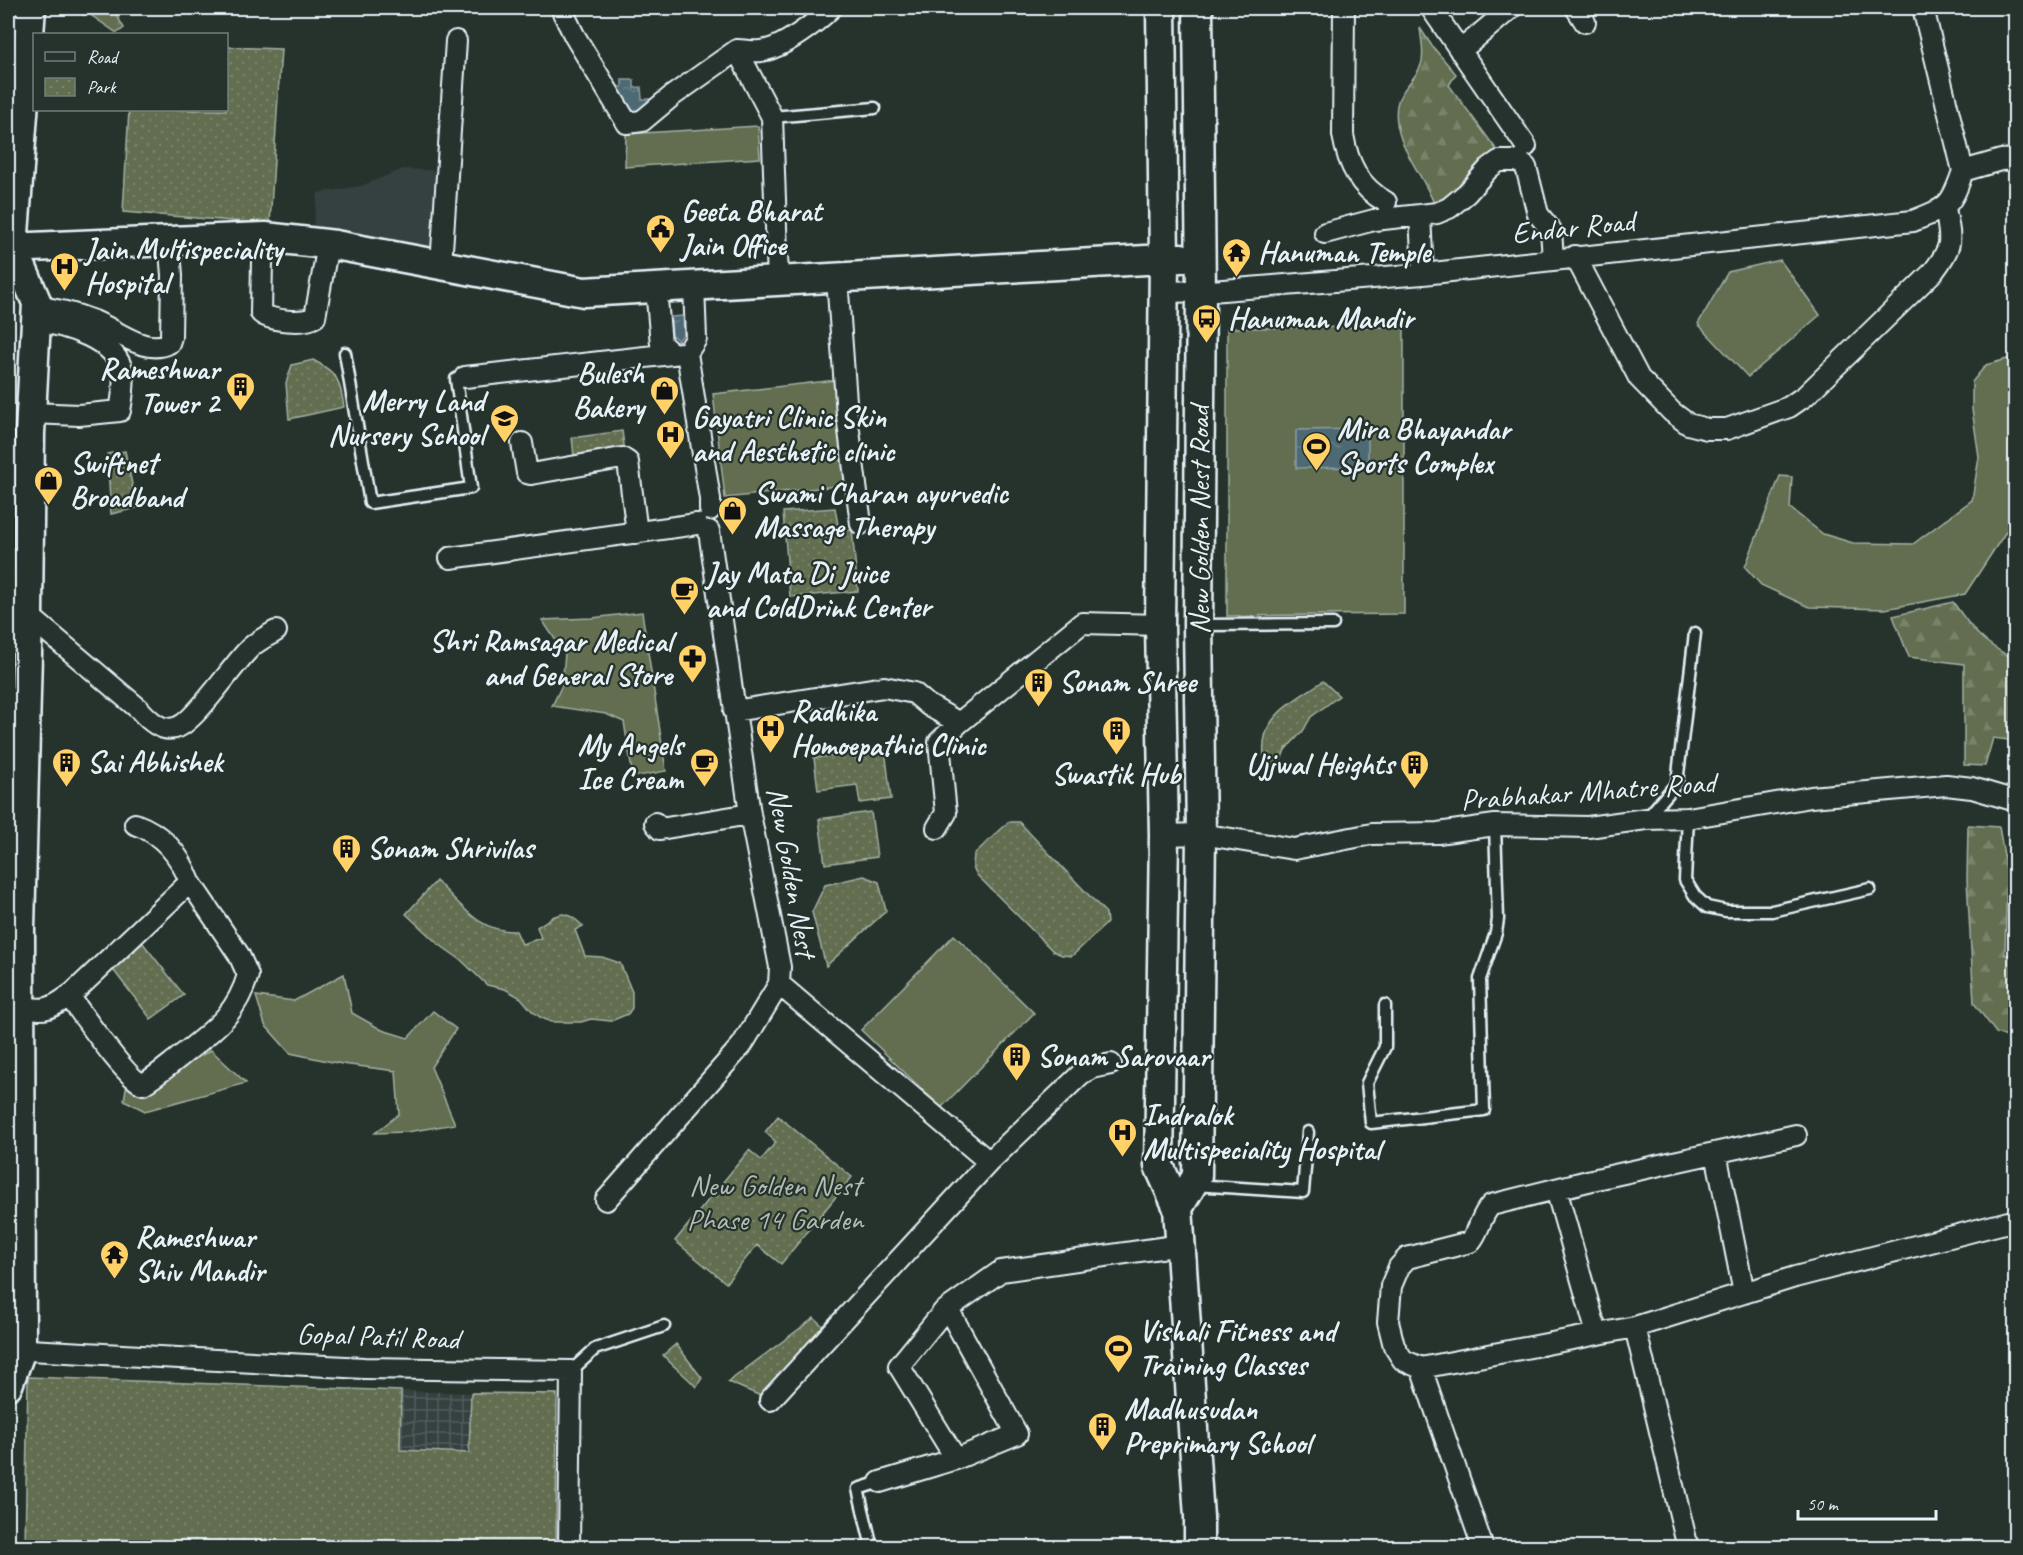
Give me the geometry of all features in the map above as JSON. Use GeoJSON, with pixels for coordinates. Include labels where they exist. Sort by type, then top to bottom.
{"type":"FeatureCollection","features":[{"type":"Feature","properties":{"kind":"street"},"geometry":{"type":"LineString","coordinates":[[561,8],[574,35],[627,123],[642,121],[672,96],[737,50],[763,51],[782,43],[820,19],[831,8]]}},
{"type":"Feature","properties":{"kind":"street","name":"New Golden Nest Road"},"geometry":{"type":"LineString","coordinates":[[1161,8],[1164,292],[1160,625],[1164,834],[1159,1166],[1184,1197]]}},
{"type":"Feature","properties":{"kind":"street","name":"New Golden Nest Road"},"geometry":{"type":"LineString","coordinates":[[1198,8],[1201,257],[1198,625],[1201,834],[1197,1176],[1184,1197],[1180,1245],[1199,1548]]}},
{"type":"Feature","properties":{"kind":"street"},"geometry":{"type":"LineString","coordinates":[[1344,8],[1343,135],[1346,154],[1351,168],[1362,182],[1386,202]]}},
{"type":"Feature","properties":{"kind":"street"},"geometry":{"type":"LineString","coordinates":[[1431,8],[1526,146]]}},
{"type":"Feature","properties":{"kind":"street"},"geometry":{"type":"LineString","coordinates":[[1460,51],[1511,8]]}},
{"type":"Feature","properties":{"kind":"street"},"geometry":{"type":"LineString","coordinates":[[1575,256],[1639,378],[1672,412],[1688,424],[1707,429],[1727,429],[1789,407],[1805,396],[1933,272],[1947,253],[1950,235],[1945,208],[1956,191],[1963,171],[1923,8]]}},
{"type":"Feature","properties":{"kind":"street"},"geometry":{"type":"LineString","coordinates":[[8,1385],[14,1350],[14,928],[18,618],[38,303],[9,251],[23,17]]}},
{"type":"Feature","properties":{"kind":"street"},"geometry":{"type":"LineString","coordinates":[[441,265],[456,40]]}},
{"type":"Feature","properties":{"kind":"street"},"geometry":{"type":"LineString","coordinates":[[737,50],[772,117],[778,281]]}},
{"type":"Feature","properties":{"kind":"street"},"geometry":{"type":"LineString","coordinates":[[1963,171],[2001,160],[2016,159]]}},
{"type":"Feature","properties":{"kind":"street"},"geometry":{"type":"LineString","coordinates":[[1325,233],[1374,220],[1437,213],[1449,208],[1467,193],[1489,168],[1499,161],[1518,161],[1526,167],[1538,214],[1551,230],[1553,259]]}},
{"type":"Feature","properties":{"kind":"street","name":"Endar Road"},"geometry":{"type":"LineString","coordinates":[[1164,292],[1201,292],[1423,274],[1913,221],[1945,208]]}},
{"type":"Feature","properties":{"kind":"street"},"geometry":{"type":"LineString","coordinates":[[1420,215],[1423,274]]}},
{"type":"Feature","properties":{"kind":"street"},"geometry":{"type":"LineString","coordinates":[[9,251],[169,240],[265,237],[328,244],[584,292],[1201,257]]}},
{"type":"Feature","properties":{"kind":"street"},"geometry":{"type":"LineString","coordinates":[[265,237],[261,313],[267,318],[309,322],[315,317],[328,244]]}},
{"type":"Feature","properties":{"kind":"street"},"geometry":{"type":"LineString","coordinates":[[36,314],[50,308],[86,318],[145,345],[160,348],[169,343],[171,337],[171,275],[169,240]]}},
{"type":"Feature","properties":{"kind":"street"},"geometry":{"type":"LineString","coordinates":[[837,278],[847,415],[861,524]]}},
{"type":"Feature","properties":{"kind":"street","name":"New Golden Nest"},"geometry":{"type":"LineString","coordinates":[[680,353],[696,339],[694,285]]}},
{"type":"Feature","properties":{"kind":"street","name":"New Golden Nest"},"geometry":{"type":"LineString","coordinates":[[656,288],[661,344],[680,353]]}},
{"type":"Feature","properties":{"kind":"street"},"geometry":{"type":"LineString","coordinates":[[31,413],[79,415],[120,411],[124,387],[123,372],[113,352],[93,337],[36,314]]}},
{"type":"Feature","properties":{"kind":"street"},"geometry":{"type":"LineString","coordinates":[[461,378],[680,353]]}},
{"type":"Feature","properties":{"kind":"street","name":"New Golden Nest"},"geometry":{"type":"LineString","coordinates":[[606,1200],[742,1045],[779,984],[780,967],[750,814],[706,521],[710,499],[680,353]]}},
{"type":"Feature","properties":{"kind":"street"},"geometry":{"type":"LineString","coordinates":[[522,443],[527,473],[531,474],[622,458],[628,462],[637,533]]}},
{"type":"Feature","properties":{"kind":"street"},"geometry":{"type":"LineString","coordinates":[[458,561],[706,521]]}},
{"type":"Feature","properties":{"kind":"street"},"geometry":{"type":"LineString","coordinates":[[18,618],[139,709],[153,724],[166,728],[178,727],[192,716],[250,647],[276,631]]}},
{"type":"Feature","properties":{"kind":"street"},"geometry":{"type":"LineString","coordinates":[[937,828],[946,813],[939,742],[959,723],[1082,623],[1160,625]]}},
{"type":"Feature","properties":{"kind":"street"},"geometry":{"type":"LineString","coordinates":[[734,711],[884,687],[914,693],[927,705],[959,723]]}},
{"type":"Feature","properties":{"kind":"street","name":"Prabhakar Mhatre Road"},"geometry":{"type":"LineString","coordinates":[[1164,834],[1201,834],[1294,849],[1372,834],[1438,833],[1495,825],[1588,827],[1646,819],[1688,818],[1811,797],[1946,785],[1972,788],[2016,801]]}},
{"type":"Feature","properties":{"kind":"street"},"geometry":{"type":"LineString","coordinates":[[655,823],[660,829],[750,814]]}},
{"type":"Feature","properties":{"kind":"street"},"geometry":{"type":"LineString","coordinates":[[69,996],[138,1083],[143,1084],[203,1040],[229,1013],[243,990],[248,975],[239,955],[190,882],[184,868],[167,844],[149,829],[135,824]]}},
{"type":"Feature","properties":{"kind":"street"},"geometry":{"type":"LineString","coordinates":[[14,1007],[45,1010],[56,1006],[190,882]]}},
{"type":"Feature","properties":{"kind":"street"},"geometry":{"type":"LineString","coordinates":[[779,984],[989,1162]]}},
{"type":"Feature","properties":{"kind":"street"},"geometry":{"type":"LineString","coordinates":[[770,1400],[989,1162],[1081,1074],[1092,1068],[1111,1064]]}},
{"type":"Feature","properties":{"kind":"street"},"geometry":{"type":"LineString","coordinates":[[1796,1135],[1491,1205],[1484,1211],[1475,1236],[1470,1242],[1407,1258],[1399,1267],[1391,1286],[1388,1322],[1394,1346],[1403,1360],[1421,1368],[1597,1334],[1635,1326],[1795,1277],[2016,1220]]}},
{"type":"Feature","properties":{"kind":"street"},"geometry":{"type":"LineString","coordinates":[[1716,1153],[1744,1293]]}},
{"type":"Feature","properties":{"kind":"street"},"geometry":{"type":"LineString","coordinates":[[1556,1189],[1597,1334]]}},
{"type":"Feature","properties":{"kind":"street"},"geometry":{"type":"LineString","coordinates":[[956,1460],[899,1366],[943,1312],[1001,1271],[1180,1245]]}},
{"type":"Feature","properties":{"kind":"street"},"geometry":{"type":"LineString","coordinates":[[880,1482],[956,1460],[1017,1434],[948,1309]]}},
{"type":"Feature","properties":{"kind":"street"},"geometry":{"type":"LineString","coordinates":[[1635,1326],[1688,1548]]}},
{"type":"Feature","properties":{"kind":"street","name":"Gopal Patil Road"},"geometry":{"type":"LineString","coordinates":[[14,1350],[364,1368],[571,1371]]}},
{"type":"Feature","properties":{"kind":"street"},"geometry":{"type":"LineString","coordinates":[[1421,1368],[1483,1548]]}},
{"type":"Feature","properties":{"kind":"street"},"geometry":{"type":"LineString","coordinates":[[569,1548],[571,1371]]}},
{"type":"Feature","properties":{"kind":"lane"},"geometry":{"type":"LineString","coordinates":[[772,117],[875,108]]}},
{"type":"Feature","properties":{"kind":"lane"},"geometry":{"type":"LineString","coordinates":[[345,354],[370,503],[471,488],[461,378]]}},
{"type":"Feature","properties":{"kind":"lane"},"geometry":{"type":"LineString","coordinates":[[1198,625],[1333,624]]}},
{"type":"Feature","properties":{"kind":"lane"},"geometry":{"type":"LineString","coordinates":[[1646,819],[1677,783],[1695,633]]}},
{"type":"Feature","properties":{"kind":"lane"},"geometry":{"type":"LineString","coordinates":[[1688,818],[1685,880],[1695,896],[1707,907],[1726,911],[1772,911],[1870,889]]}},
{"type":"Feature","properties":{"kind":"lane"},"geometry":{"type":"LineString","coordinates":[[1385,1005],[1385,1047],[1367,1083],[1371,1123],[1484,1110],[1480,979],[1496,933],[1495,825]]}},
{"type":"Feature","properties":{"kind":"lane"},"geometry":{"type":"LineString","coordinates":[[1184,1197],[1303,1192],[1308,1132]]}},
{"type":"Feature","properties":{"kind":"lane"},"geometry":{"type":"LineString","coordinates":[[571,1371],[595,1349],[664,1326]]}},
{"type":"Feature","properties":{"kind":"lane"},"geometry":{"type":"LineString","coordinates":[[869,1548],[871,1543],[858,1489],[880,1482]]}},
{"type":"Feature","properties":{"kind":"shaded area"},"geometry":{"type":"Polygon","coordinates":[[[403,169],[446,171],[441,252],[312,233],[318,193],[361,186],[403,169]]]}},
{"type":"Feature","properties":{"kind":"shaded area"},"geometry":{"type":"Polygon","coordinates":[[[401,1391],[471,1393],[469,1453],[400,1450],[401,1391]]]}},
{"type":"Feature","properties":{"kind":"green space"},"geometry":{"type":"Polygon","coordinates":[[[80,8],[116,8],[116,14],[124,28],[117,33],[89,14],[83,15],[80,8]]]}},
{"type":"Feature","properties":{"kind":"green space"},"geometry":{"type":"Polygon","coordinates":[[[1420,28],[1456,74],[1449,85],[1510,168],[1436,209],[1404,146],[1397,119],[1399,99],[1418,72],[1422,61],[1420,28]]]}},
{"type":"Feature","properties":{"kind":"green space"},"geometry":{"type":"Polygon","coordinates":[[[228,47],[281,49],[270,224],[123,212],[129,111],[228,111],[228,47]]]}},
{"type":"Feature","properties":{"kind":"green space"},"geometry":{"type":"Polygon","coordinates":[[[758,126],[760,158],[625,167],[626,134],[758,126]]]}},
{"type":"Feature","properties":{"kind":"green space"},"geometry":{"type":"Polygon","coordinates":[[[1780,260],[1820,315],[1748,377],[1698,324],[1728,272],[1780,260]]]}},
{"type":"Feature","properties":{"kind":"green space","name":"Mira Bhayandar Sports Complex"},"geometry":{"type":"Polygon","coordinates":[[[1404,327],[1404,614],[1227,616],[1227,328],[1404,327]]]}},
{"type":"Feature","properties":{"kind":"green space"},"geometry":{"type":"Polygon","coordinates":[[[2011,358],[2016,372],[2015,518],[1965,594],[1885,609],[1809,607],[1761,585],[1745,567],[1780,476],[1792,477],[1790,508],[1823,534],[1853,543],[1913,544],[1972,500],[1979,457],[1972,409],[1972,382],[1986,365],[2011,358]]]}},
{"type":"Feature","properties":{"kind":"green space"},"geometry":{"type":"Polygon","coordinates":[[[313,360],[333,373],[341,390],[344,407],[289,419],[286,383],[292,365],[313,360]]]}},
{"type":"Feature","properties":{"kind":"green space"},"geometry":{"type":"Polygon","coordinates":[[[836,380],[846,485],[725,498],[713,394],[836,380]]]}},
{"type":"Feature","properties":{"kind":"green space"},"geometry":{"type":"Polygon","coordinates":[[[622,431],[627,467],[576,474],[572,438],[622,431]]]}},
{"type":"Feature","properties":{"kind":"green space"},"geometry":{"type":"Polygon","coordinates":[[[125,451],[137,508],[111,514],[107,454],[125,451]]]}},
{"type":"Feature","properties":{"kind":"green space"},"geometry":{"type":"Polygon","coordinates":[[[835,508],[839,531],[852,530],[858,591],[790,597],[783,512],[835,508]]]}},
{"type":"Feature","properties":{"kind":"green space"},"geometry":{"type":"Polygon","coordinates":[[[1953,602],[1986,642],[2015,659],[2015,741],[1993,738],[1985,766],[1964,765],[1964,664],[1909,657],[1893,616],[1953,602]]]}},
{"type":"Feature","properties":{"kind":"green space"},"geometry":{"type":"Polygon","coordinates":[[[642,612],[666,771],[633,777],[624,722],[606,714],[552,706],[562,685],[565,654],[542,620],[592,618],[642,612]]]}},
{"type":"Feature","properties":{"kind":"green space"},"geometry":{"type":"Polygon","coordinates":[[[1323,681],[1339,696],[1311,717],[1303,731],[1285,750],[1281,760],[1273,769],[1267,770],[1264,738],[1269,726],[1286,707],[1323,681]]]}},
{"type":"Feature","properties":{"kind":"green space"},"geometry":{"type":"Polygon","coordinates":[[[885,749],[891,799],[860,803],[857,785],[818,790],[814,758],[885,749]]]}},
{"type":"Feature","properties":{"kind":"green space"},"geometry":{"type":"Polygon","coordinates":[[[871,812],[877,857],[825,864],[819,819],[871,812]]]}},
{"type":"Feature","properties":{"kind":"green space"},"geometry":{"type":"Polygon","coordinates":[[[1009,822],[1019,822],[1106,913],[1107,923],[1072,956],[1053,951],[977,875],[973,867],[974,854],[1009,822]]]}},
{"type":"Feature","properties":{"kind":"green space"},"geometry":{"type":"Polygon","coordinates":[[[1968,825],[1999,827],[2007,872],[2005,955],[2015,954],[2015,1058],[2010,1050],[2012,1039],[1996,1033],[1974,1003],[1967,880],[1968,825]]]}},
{"type":"Feature","properties":{"kind":"green space"},"geometry":{"type":"Polygon","coordinates":[[[864,876],[879,882],[886,911],[826,966],[812,912],[825,885],[864,876]]]}},
{"type":"Feature","properties":{"kind":"green space"},"geometry":{"type":"Polygon","coordinates":[[[436,881],[480,922],[502,930],[516,931],[522,944],[541,938],[537,927],[560,914],[576,920],[583,926],[575,930],[585,956],[602,957],[620,963],[632,992],[632,1008],[628,1014],[611,1021],[591,1019],[581,1022],[551,1022],[532,1011],[521,998],[505,989],[487,985],[406,914],[436,881]]]}},
{"type":"Feature","properties":{"kind":"green space"},"geometry":{"type":"Polygon","coordinates":[[[954,935],[1034,1013],[941,1108],[861,1030],[954,935]]]}},
{"type":"Feature","properties":{"kind":"green space"},"geometry":{"type":"Polygon","coordinates":[[[142,942],[184,995],[151,1019],[111,967],[142,942]]]}},
{"type":"Feature","properties":{"kind":"green space"},"geometry":{"type":"Polygon","coordinates":[[[344,974],[352,1013],[382,1030],[408,1038],[433,1011],[456,1029],[431,1067],[455,1124],[407,1132],[375,1133],[399,1114],[396,1071],[342,1064],[290,1053],[265,1025],[256,996],[294,1001],[344,974]]]}},
{"type":"Feature","properties":{"kind":"green space"},"geometry":{"type":"Polygon","coordinates":[[[211,1050],[246,1083],[145,1111],[124,1100],[128,1077],[145,1095],[211,1050]]]}},
{"type":"Feature","properties":{"kind":"green space","name":"New Golden Nest Phase 14 Garden"},"geometry":{"type":"Polygon","coordinates":[[[778,1116],[852,1177],[781,1264],[757,1245],[726,1283],[675,1241],[749,1150],[761,1160],[776,1142],[765,1132],[778,1116]]]}},
{"type":"Feature","properties":{"kind":"green space"},"geometry":{"type":"Polygon","coordinates":[[[814,1318],[825,1328],[761,1396],[728,1382],[814,1318]]]}},
{"type":"Feature","properties":{"kind":"green space"},"geometry":{"type":"Polygon","coordinates":[[[676,1344],[702,1378],[696,1387],[663,1355],[676,1344]]]}},
{"type":"Feature","properties":{"kind":"green space"},"geometry":{"type":"Polygon","coordinates":[[[28,1377],[401,1391],[400,1450],[469,1453],[471,1393],[557,1394],[556,1547],[25,1547],[28,1377]]]}},
{"type":"Feature","properties":{"kind":"water"},"geometry":{"type":"Polygon","coordinates":[[[622,80],[634,80],[634,88],[641,87],[642,99],[651,99],[651,111],[605,112],[605,101],[615,87],[622,87],[622,80]]]}},
{"type":"Feature","properties":{"kind":"water"},"geometry":{"type":"Polygon","coordinates":[[[683,316],[684,334],[678,341],[672,335],[671,317],[683,316]]]}},
{"type":"Feature","properties":{"kind":"water"},"geometry":{"type":"Polygon","coordinates":[[[1368,429],[1368,467],[1296,468],[1296,430],[1368,429]]]}},
{"type":"Feature","properties":{"kind":"place","name":"Geeta Bharat Jain Office"},"geometry":{"type":"Point","coordinates":[660,254]}},
{"type":"Feature","properties":{"kind":"place","name":"Hanuman Temple"},"geometry":{"type":"Point","coordinates":[1237,278]}},
{"type":"Feature","properties":{"kind":"place","name":"Jain Multispeciality Hospital"},"geometry":{"type":"Point","coordinates":[64,292]}},
{"type":"Feature","properties":{"kind":"place","name":"Hanuman Mandir"},"geometry":{"type":"Point","coordinates":[1207,344]}},
{"type":"Feature","properties":{"kind":"place","name":"Rameshwar Tower 2"},"geometry":{"type":"Point","coordinates":[240,412]}},
{"type":"Feature","properties":{"kind":"place","name":"Bulesh Bakery"},"geometry":{"type":"Point","coordinates":[665,416]}},
{"type":"Feature","properties":{"kind":"place","name":"Merry Land Nursery School"},"geometry":{"type":"Point","coordinates":[505,444]}},
{"type":"Feature","properties":{"kind":"place","name":"Gayatri Clinic Skin and Aesthetic clinic"},"geometry":{"type":"Point","coordinates":[671,460]}},
{"type":"Feature","properties":{"kind":"place","name":"Mira Bhayandar Sports Complex"},"geometry":{"type":"Point","coordinates":[1316,472]}},
{"type":"Feature","properties":{"kind":"place","name":"Swiftnet Broadband"},"geometry":{"type":"Point","coordinates":[49,506]}},
{"type":"Feature","properties":{"kind":"place","name":"Swami Charan ayurvedic Massage Therapy"},"geometry":{"type":"Point","coordinates":[733,536]}},
{"type":"Feature","properties":{"kind":"place","name":"Jay Mata Di Juice and ColdDrink Center"},"geometry":{"type":"Point","coordinates":[685,616]}},
{"type":"Feature","properties":{"kind":"place","name":"Shri Ramsagar Medical and General Store"},"geometry":{"type":"Point","coordinates":[693,684]}},
{"type":"Feature","properties":{"kind":"place","name":"Sonam Shree"},"geometry":{"type":"Point","coordinates":[1038,708]}},
{"type":"Feature","properties":{"kind":"place","name":"Radhika Homoepathic Clinic"},"geometry":{"type":"Point","coordinates":[770,754]}},
{"type":"Feature","properties":{"kind":"place","name":"Swastik Hub"},"geometry":{"type":"Point","coordinates":[1116,756]}},
{"type":"Feature","properties":{"kind":"place","name":"Sai Abhishek"},"geometry":{"type":"Point","coordinates":[66,788]}},
{"type":"Feature","properties":{"kind":"place","name":"My Angels Ice Cream"},"geometry":{"type":"Point","coordinates":[704,788]}},
{"type":"Feature","properties":{"kind":"place","name":"Ujjwal Heights"},"geometry":{"type":"Point","coordinates":[1415,790]}},
{"type":"Feature","properties":{"kind":"place","name":"Sonam Shrivilas"},"geometry":{"type":"Point","coordinates":[346,874]}},
{"type":"Feature","properties":{"kind":"place","name":"Sonam Sarovaar"},"geometry":{"type":"Point","coordinates":[1016,1082]}},
{"type":"Feature","properties":{"kind":"place","name":"Indralok Multispeciality Hospital"},"geometry":{"type":"Point","coordinates":[1122,1158]}},
{"type":"Feature","properties":{"kind":"place","name":"Rameshwar Shiv Mandir"},"geometry":{"type":"Point","coordinates":[114,1280]}},
{"type":"Feature","properties":{"kind":"place","name":"Vishali Fitness and Training Classes"},"geometry":{"type":"Point","coordinates":[1118,1374]}},
{"type":"Feature","properties":{"kind":"place","name":"Madhusudan Preprimary School"},"geometry":{"type":"Point","coordinates":[1103,1452]}}]}
